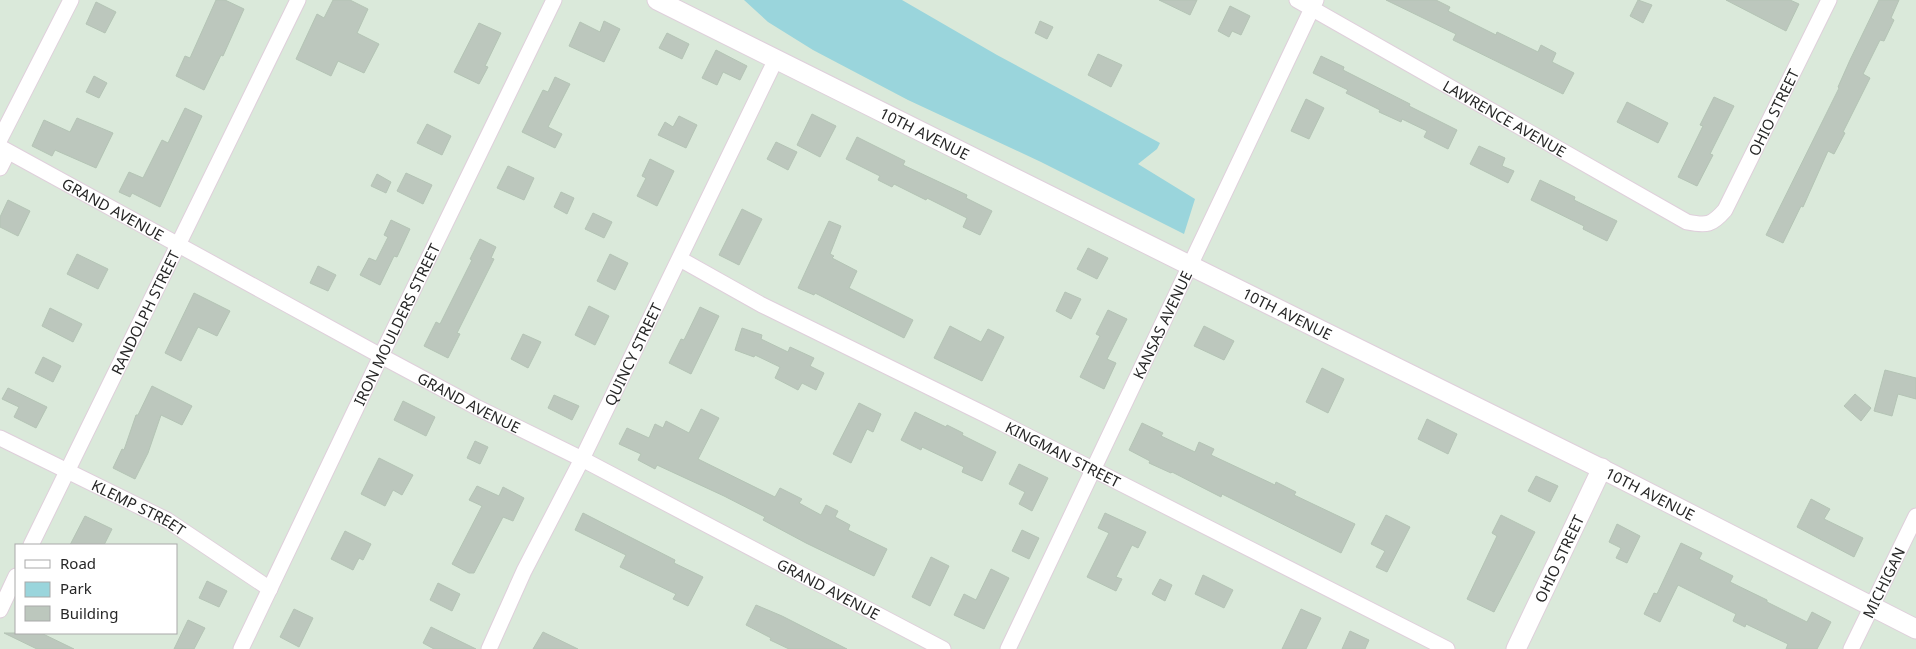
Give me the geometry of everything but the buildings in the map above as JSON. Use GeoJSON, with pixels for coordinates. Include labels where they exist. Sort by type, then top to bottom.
{"type":"FeatureCollection","features":[{"type":"Feature","properties":{"kind":"street"},"geometry":{"type":"LineString","coordinates":[[0,168],[3,146],[71,0]]}},
{"type":"Feature","properties":{"kind":"street","name":"RANDOLPH STREET"},"geometry":{"type":"LineString","coordinates":[[31,544],[298,0]]}},
{"type":"Feature","properties":{"kind":"street","name":"IRON MOULDERS STREET"},"geometry":{"type":"LineString","coordinates":[[241,649],[380,356],[554,0]]}},
{"type":"Feature","properties":{"kind":"street","name":"10TH AVENUE"},"geometry":{"type":"LineString","coordinates":[[657,0],[1189,266],[1602,468],[1916,629]]}},
{"type":"Feature","properties":{"kind":"street","name":"LAWRENCE AVENUE"},"geometry":{"type":"LineString","coordinates":[[1297,0],[1314,4],[1688,222],[1702,225],[1716,222]]}},
{"type":"Feature","properties":{"kind":"street","name":"OHIO STREET"},"geometry":{"type":"LineString","coordinates":[[1716,222],[1725,210],[1829,0]]}},
{"type":"Feature","properties":{"kind":"street","name":"KANSAS AVENUE"},"geometry":{"type":"LineString","coordinates":[[1008,649],[1314,4]]}},
{"type":"Feature","properties":{"kind":"street","name":"QUINCY STREET"},"geometry":{"type":"LineString","coordinates":[[489,649],[524,571],[582,459],[776,60]]}},
{"type":"Feature","properties":{"kind":"street","name":"GRAND AVENUE"},"geometry":{"type":"LineString","coordinates":[[3,146],[380,356],[478,408],[582,459],[943,649]]}},
{"type":"Feature","properties":{"kind":"street","name":"KINGMAN STREET"},"geometry":{"type":"LineString","coordinates":[[680,259],[762,305],[1447,649]]}},
{"type":"Feature","properties":{"kind":"street","name":"KLEMP STREET"},"geometry":{"type":"LineString","coordinates":[[0,438],[167,520],[270,589]]}},
{"type":"Feature","properties":{"kind":"street","name":"OHIO STREET"},"geometry":{"type":"LineString","coordinates":[[1516,649],[1602,468]]}},
{"type":"Feature","properties":{"kind":"street","name":"MICHIGAN"},"geometry":{"type":"LineString","coordinates":[[1851,649],[1916,516]]}},
{"type":"Feature","properties":{"kind":"street"},"geometry":{"type":"LineString","coordinates":[[0,610],[15,578]]}},
{"type":"Feature","properties":{"kind":"green space"},"geometry":{"type":"Polygon","coordinates":[[[744,0],[902,0],[997,55],[1160,143],[1157,149],[1138,164],[1195,199],[1184,234],[1041,162],[908,100],[813,50],[768,22],[744,0]]]}}]}
